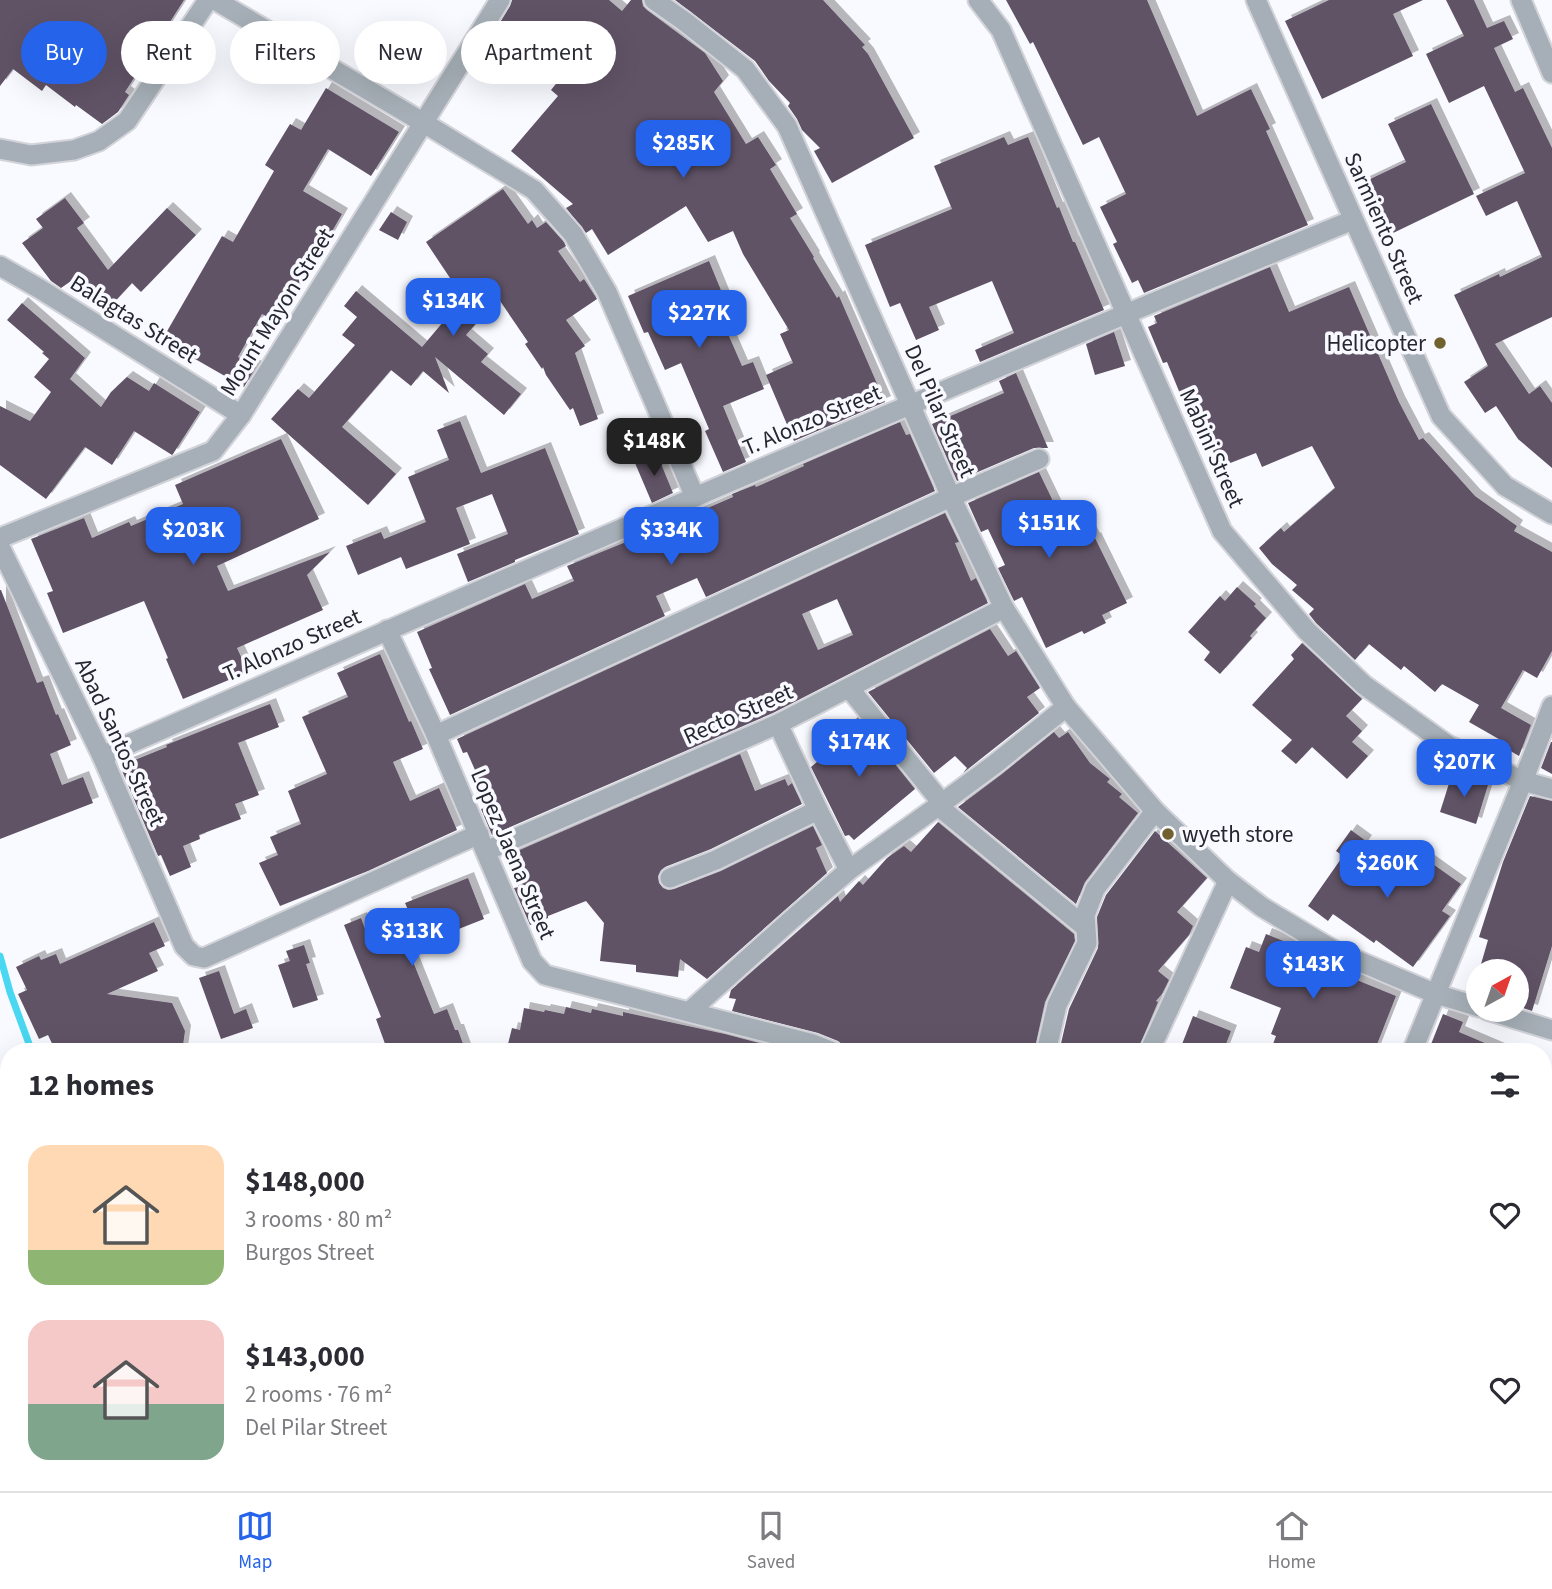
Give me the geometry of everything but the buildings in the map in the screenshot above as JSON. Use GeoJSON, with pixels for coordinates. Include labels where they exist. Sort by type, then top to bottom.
{"type":"FeatureCollection","features":[{"type":"Feature","properties":{"kind":"street"},"geometry":{"type":"LineString","coordinates":[[0,149],[32,155],[74,150],[99,141],[127,121],[208,0]]}},
{"type":"Feature","properties":{"kind":"street"},"geometry":{"type":"LineString","coordinates":[[215,0],[534,190],[573,234],[607,292],[695,497]]}},
{"type":"Feature","properties":{"kind":"street","name":"Mount Mayon Street"},"geometry":{"type":"LineString","coordinates":[[0,538],[213,451],[241,415],[500,0]]}},
{"type":"Feature","properties":{"kind":"street","name":"Del Pilar Street"},"geometry":{"type":"LineString","coordinates":[[654,0],[745,69],[787,126],[951,497],[1004,608],[1066,706],[1155,811],[1228,881],[1262,907],[1335,951],[1436,994],[1466,1003]]}},
{"type":"Feature","properties":{"kind":"street","name":"Mabini Street"},"geometry":{"type":"LineString","coordinates":[[978,0],[1001,30],[1222,531],[1307,631],[1364,685],[1449,746],[1523,781],[1552,789]]}},
{"type":"Feature","properties":{"kind":"street","name":"Sarmiento Street"},"geometry":{"type":"LineString","coordinates":[[1255,0],[1441,416],[1505,486],[1552,514]]}},
{"type":"Feature","properties":{"kind":"street"},"geometry":{"type":"LineString","coordinates":[[1521,0],[1552,73]]}},
{"type":"Feature","properties":{"kind":"street","name":"T. Alonzo Street"},"geometry":{"type":"LineString","coordinates":[[102,756],[910,404],[1126,312],[1353,220]]}},
{"type":"Feature","properties":{"kind":"street","name":"Balagtas Street"},"geometry":{"type":"LineString","coordinates":[[0,265],[241,415]]}},
{"type":"Feature","properties":{"kind":"street"},"geometry":{"type":"LineString","coordinates":[[436,735],[1039,459]]}},
{"type":"Feature","properties":{"kind":"street","name":"Abad Santos Street"},"geometry":{"type":"LineString","coordinates":[[0,547],[102,756],[184,946],[194,956]]}},
{"type":"Feature","properties":{"kind":"street","name":"Recto Street"},"geometry":{"type":"LineString","coordinates":[[194,956],[204,958],[778,724],[1004,608]]}},
{"type":"Feature","properties":{"kind":"street","name":"Lopez Jaena Street"},"geometry":{"type":"LineString","coordinates":[[387,630],[436,735],[532,961],[545,975],[809,1043]]}},
{"type":"Feature","properties":{"kind":"street"},"geometry":{"type":"LineString","coordinates":[[849,688],[940,804],[1085,926]]}},
{"type":"Feature","properties":{"kind":"street"},"geometry":{"type":"LineString","coordinates":[[690,1011],[849,870],[995,764],[1066,706]]}},
{"type":"Feature","properties":{"kind":"street"},"geometry":{"type":"LineString","coordinates":[[1416,1043],[1552,706]]}},
{"type":"Feature","properties":{"kind":"street"},"geometry":{"type":"LineString","coordinates":[[778,724],[849,870]]}},
{"type":"Feature","properties":{"kind":"street"},"geometry":{"type":"LineString","coordinates":[[670,878],[716,860],[818,810]]}},
{"type":"Feature","properties":{"kind":"street"},"geometry":{"type":"LineString","coordinates":[[1048,1043],[1057,1005],[1087,943],[1085,915],[1095,889],[1155,811]]}},
{"type":"Feature","properties":{"kind":"street"},"geometry":{"type":"LineString","coordinates":[[1153,1043],[1228,881]]}},
{"type":"Feature","properties":{"kind":"street"},"geometry":{"type":"LineString","coordinates":[[1526,1022],[1552,1030]]}},
{"type":"Feature","properties":{"kind":"waterway"},"geometry":{"type":"LineString","coordinates":[[0,956],[29,1043]]}},
{"type":"Feature","properties":{"kind":"place","name":"Helicopter"},"geometry":{"type":"Point","coordinates":[1440,343]}},
{"type":"Feature","properties":{"kind":"place","name":"wyeth store"},"geometry":{"type":"Point","coordinates":[1168,834]}}]}
